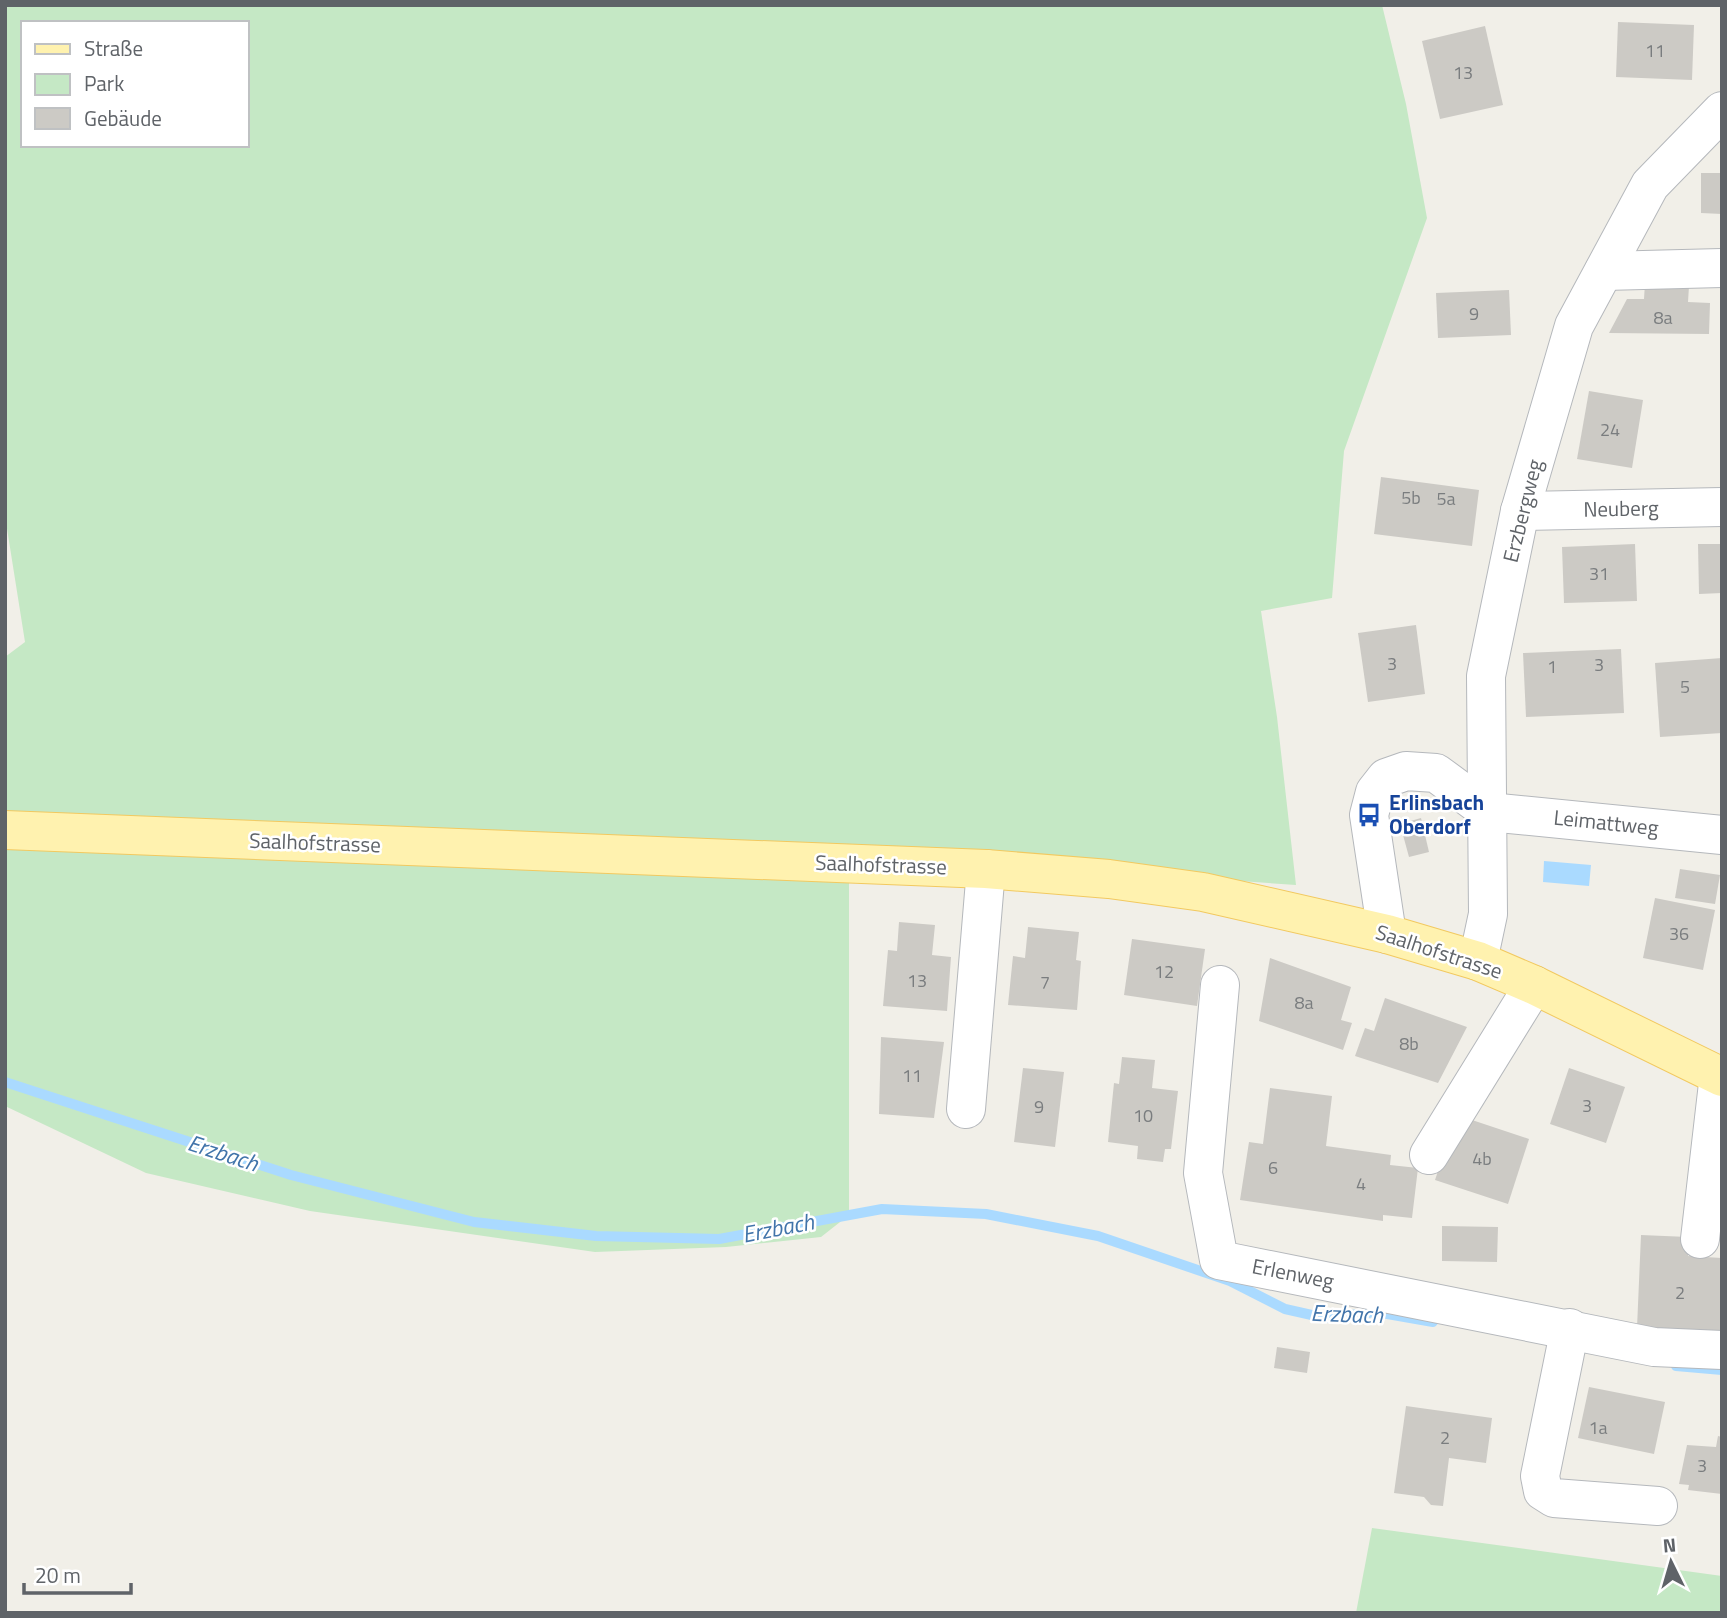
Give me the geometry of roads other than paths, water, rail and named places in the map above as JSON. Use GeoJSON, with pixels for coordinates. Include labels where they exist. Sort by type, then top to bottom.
{"type":"FeatureCollection","features":[{"type":"Feature","properties":{"kind":"main road","name":"Saalhofstrasse"},"geometry":{"type":"LineString","coordinates":[[5,830],[986,869],[1109,879],[1203,892],[1387,934],[1478,961],[1534,985],[1720,1076]]}},
{"type":"Feature","properties":{"kind":"street","name":"Erzbergweg"},"geometry":{"type":"LineString","coordinates":[[1478,961],[1488,914],[1486,676],[1520,511],[1574,326],[1650,185],[1714,126]]}},
{"type":"Feature","properties":{"kind":"street"},"geometry":{"type":"LineString","coordinates":[[1604,271],[1722,268]]}},
{"type":"Feature","properties":{"kind":"street","name":"Neuberg"},"geometry":{"type":"LineString","coordinates":[[1520,511],[1722,507]]}},
{"type":"Feature","properties":{"kind":"street"},"geometry":{"type":"LineString","coordinates":[[1387,934],[1369,815],[1375,792],[1386,778],[1406,771],[1436,773],[1489,812]]}},
{"type":"Feature","properties":{"kind":"street","name":"Leimattweg"},"geometry":{"type":"LineString","coordinates":[[1489,812],[1722,835]]}},
{"type":"Feature","properties":{"kind":"street"},"geometry":{"type":"LineString","coordinates":[[966,1109],[986,869]]}},
{"type":"Feature","properties":{"kind":"street","name":"Erlenweg"},"geometry":{"type":"LineString","coordinates":[[1220,985],[1203,1172],[1219,1260],[1570,1328],[1654,1347],[1722,1350]]}},
{"type":"Feature","properties":{"kind":"street"},"geometry":{"type":"LineString","coordinates":[[1429,1155],[1534,985]]}},
{"type":"Feature","properties":{"kind":"street"},"geometry":{"type":"LineString","coordinates":[[1700,1239],[1720,1076]]}},
{"type":"Feature","properties":{"kind":"street"},"geometry":{"type":"LineString","coordinates":[[1570,1328],[1540,1476],[1543,1491],[1554,1498],[1658,1506]]}},
{"type":"Feature","properties":{"kind":"water"},"geometry":{"type":"Polygon","coordinates":[[[1544,861],[1591,865],[1589,886],[1543,882],[1544,861]]]}},
{"type":"Feature","properties":{"kind":"waterway","name":"Erzbach"},"geometry":{"type":"LineString","coordinates":[[5,1082],[291,1175],[474,1222],[596,1236],[719,1239],[882,1209],[986,1214],[1098,1236],[1230,1281],[1285,1309],[1325,1318],[1376,1312],[1433,1322]]}},
{"type":"Feature","properties":{"kind":"waterway","name":"Erzbach"},"geometry":{"type":"LineString","coordinates":[[1676,1366],[1722,1370]]}},
{"type":"Feature","properties":{"kind":"place","name":"Erlinsbach Oberdorf"},"geometry":{"type":"Point","coordinates":[1369,815]}}]}
